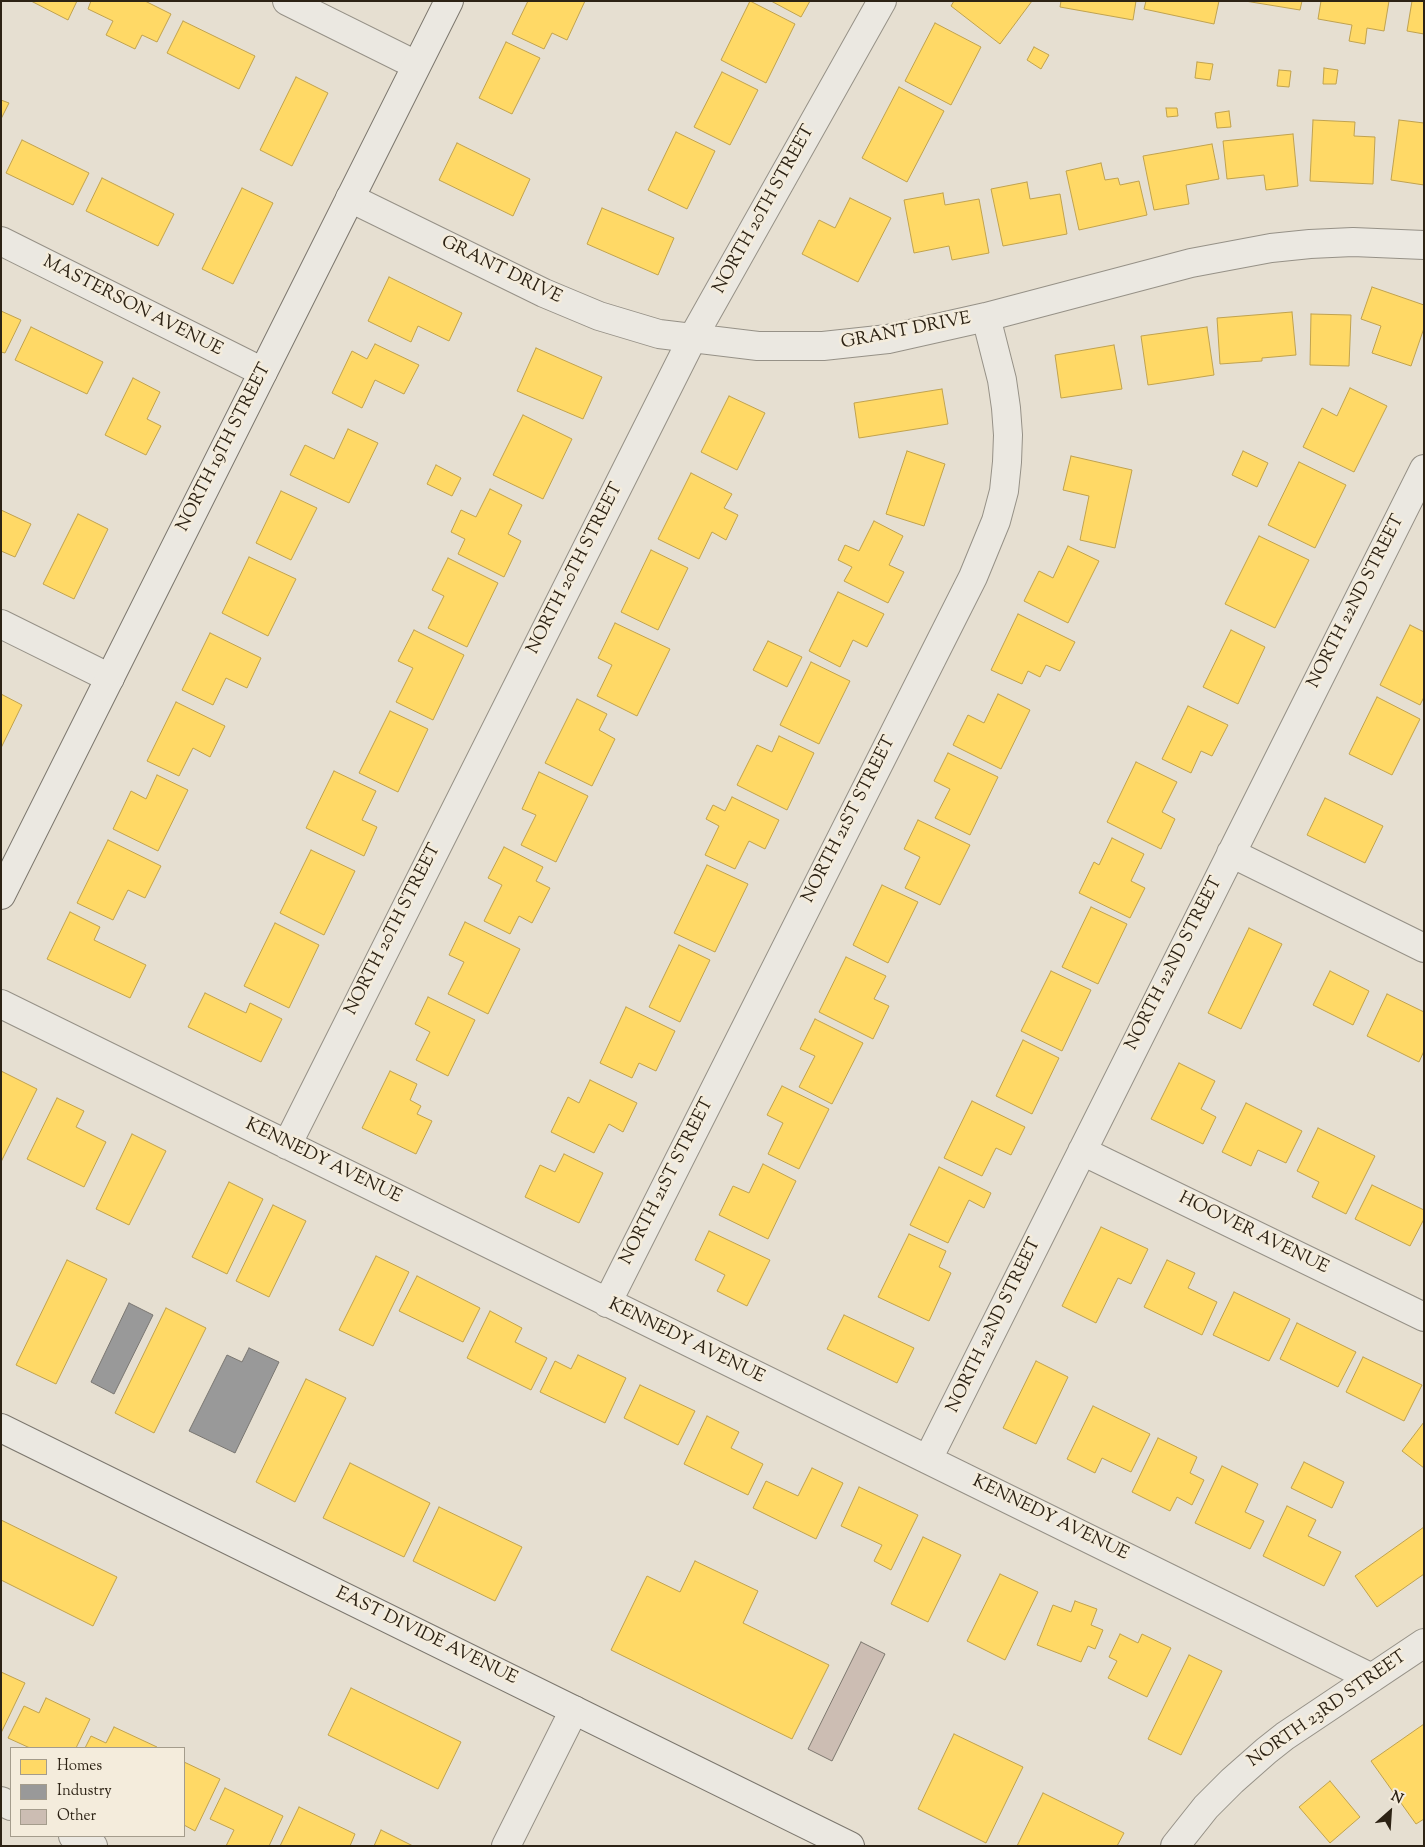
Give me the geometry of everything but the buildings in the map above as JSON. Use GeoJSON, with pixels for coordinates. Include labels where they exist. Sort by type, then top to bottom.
{"type":"FeatureCollection","features":[{"type":"Feature","properties":{"kind":"street"},"geometry":{"type":"LineString","coordinates":[[287,1],[416,66]]}},
{"type":"Feature","properties":{"kind":"street","name":"NORTH 19TH STREET"},"geometry":{"type":"LineString","coordinates":[[1,895],[449,1]]}},
{"type":"Feature","properties":{"kind":"street","name":"NORTH 20TH STREET"},"geometry":{"type":"LineString","coordinates":[[287,1144],[692,339],[882,1]]}},
{"type":"Feature","properties":{"kind":"street","name":"GRANT DRIVE"},"geometry":{"type":"LineString","coordinates":[[350,198],[570,305],[598,316],[658,334],[758,346],[823,346],[888,339],[986,317],[1191,263],[1271,248],[1353,242],[1424,244]]}},
{"type":"Feature","properties":{"kind":"street","name":"MASTERSON AVENUE"},"geometry":{"type":"LineString","coordinates":[[1,241],[263,372]]}},
{"type":"Feature","properties":{"kind":"street","name":"NORTH 21ST STREET"},"geometry":{"type":"LineString","coordinates":[[607,1303],[973,577],[990,536],[1004,491],[1008,435],[1002,380],[986,317]]}},
{"type":"Feature","properties":{"kind":"street","name":"NORTH 22ND STREET"},"geometry":{"type":"LineString","coordinates":[[928,1459],[1424,469]]}},
{"type":"Feature","properties":{"kind":"street"},"geometry":{"type":"LineString","coordinates":[[1,624],[110,678]]}},
{"type":"Feature","properties":{"kind":"street"},"geometry":{"type":"LineString","coordinates":[[1231,853],[1424,948]]}},
{"type":"Feature","properties":{"kind":"street","name":"KENNEDY AVENUE"},"geometry":{"type":"LineString","coordinates":[[1,1004],[1372,1678]]}},
{"type":"Feature","properties":{"kind":"street","name":"HOOVER AVENUE"},"geometry":{"type":"LineString","coordinates":[[1082,1151],[1424,1317]]}},
{"type":"Feature","properties":{"kind":"street","name":"EAST DIVIDE AVENUE"},"geometry":{"type":"LineString","coordinates":[[1,1428],[850,1846]]}},
{"type":"Feature","properties":{"kind":"street","name":"NORTH 23RD STREET"},"geometry":{"type":"LineString","coordinates":[[1175,1846],[1206,1807],[1248,1766],[1285,1736],[1424,1643]]}},
{"type":"Feature","properties":{"kind":"street"},"geometry":{"type":"LineString","coordinates":[[506,1846],[574,1710]]}},
{"type":"Feature","properties":{"kind":"street"},"geometry":{"type":"LineString","coordinates":[[75,1837],[93,1846]]}}]}
